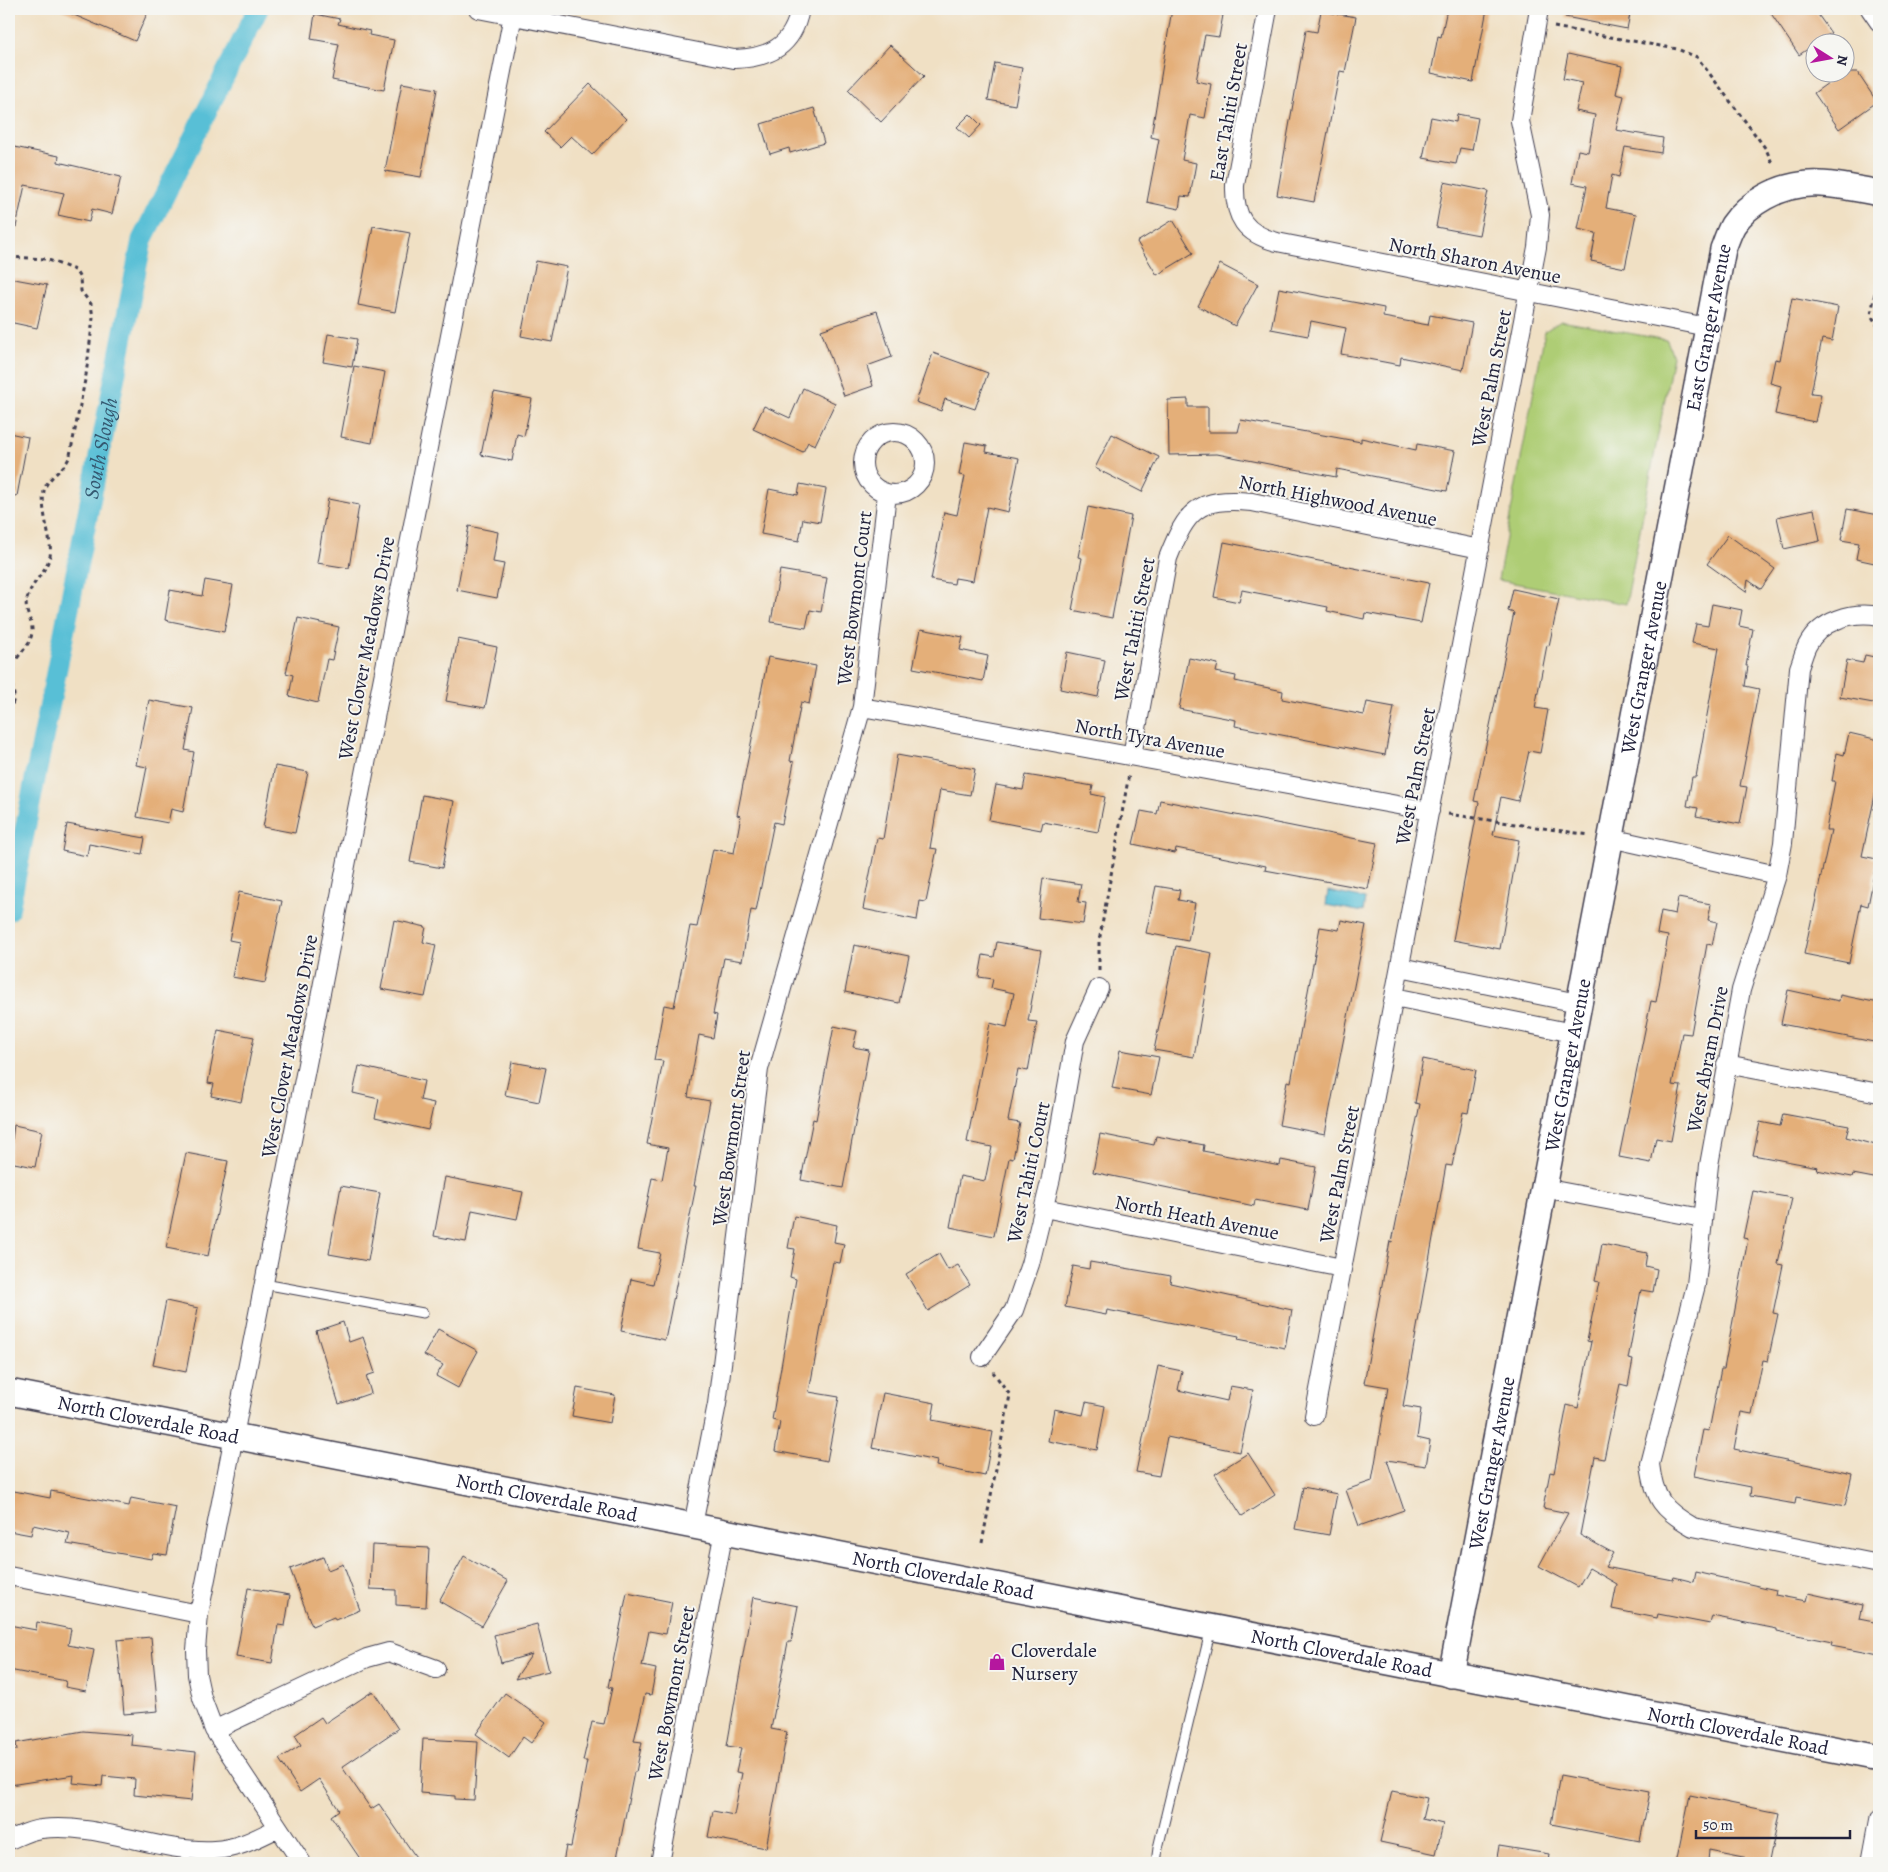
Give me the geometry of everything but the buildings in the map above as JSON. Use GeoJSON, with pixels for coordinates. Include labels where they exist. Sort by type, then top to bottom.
{"type":"FeatureCollection","features":[{"type":"Feature","properties":{"kind":"main road","name":"East Granger Avenue"},"geometry":{"type":"LineString","coordinates":[[1683,454],[1723,249],[1733,225],[1750,205],[1782,188],[1809,182],[1879,193]]}},
{"type":"Feature","properties":{"kind":"main road","name":"West Granger Avenue"},"geometry":{"type":"LineString","coordinates":[[1450,1675],[1683,454]]}},
{"type":"Feature","properties":{"kind":"main road","name":"North Cloverdale Road"},"geometry":{"type":"LineString","coordinates":[[9,1392],[1879,1758]]}},
{"type":"Feature","properties":{"kind":"street"},"geometry":{"type":"LineString","coordinates":[[478,9],[734,59],[754,58],[780,46],[790,37],[797,24],[800,9]]}},
{"type":"Feature","properties":{"kind":"street","name":"East Tahiti Street"},"geometry":{"type":"LineString","coordinates":[[1241,221],[1234,201],[1235,185],[1268,9]]}},
{"type":"Feature","properties":{"kind":"street"},"geometry":{"type":"LineString","coordinates":[[1870,9],[1879,22]]}},
{"type":"Feature","properties":{"kind":"street","name":"West Clover Meadows Drive"},"geometry":{"type":"LineString","coordinates":[[302,1863],[214,1730],[202,1698],[198,1674],[196,1650],[200,1614],[473,212],[513,16]]}},
{"type":"Feature","properties":{"kind":"street","name":"West Palm Street"},"geometry":{"type":"LineString","coordinates":[[1314,1416],[1537,247],[1540,215],[1520,121],[1538,16]]}},
{"type":"Feature","properties":{"kind":"street","name":"North Sharon Avenue"},"geometry":{"type":"LineString","coordinates":[[1241,221],[1265,239],[1277,242],[1707,327]]}},
{"type":"Feature","properties":{"kind":"street","name":"West Bowmont Court"},"geometry":{"type":"LineString","coordinates":[[862,707],[887,494]]}},
{"type":"Feature","properties":{"kind":"street","name":"North Highwood Avenue"},"geometry":{"type":"LineString","coordinates":[[1190,513],[1217,502],[1231,500],[1252,502],[1480,549]]}},
{"type":"Feature","properties":{"kind":"street","name":"West Tahiti Street"},"geometry":{"type":"LineString","coordinates":[[1132,756],[1168,558],[1179,531],[1190,513]]}},
{"type":"Feature","properties":{"kind":"street","name":"West Abram Drive"},"geometry":{"type":"LineString","coordinates":[[1879,616],[1869,614],[1845,616],[1823,628],[1808,644],[1799,668],[1783,843],[1777,875],[1741,990],[1708,1165],[1696,1285],[1650,1464],[1652,1485],[1660,1503],[1675,1517],[1693,1527],[1879,1564]]}},
{"type":"Feature","properties":{"kind":"street","name":"North Tyra Avenue"},"geometry":{"type":"LineString","coordinates":[[862,707],[1430,811]]}},
{"type":"Feature","properties":{"kind":"street","name":"West Bowmont Street"},"geometry":{"type":"LineString","coordinates":[[693,1525],[717,1404],[759,1070],[862,707]]}},
{"type":"Feature","properties":{"kind":"street"},"geometry":{"type":"LineString","coordinates":[[1610,838],[1777,875]]}},
{"type":"Feature","properties":{"kind":"street"},"geometry":{"type":"LineString","coordinates":[[1400,967],[1578,1003]]}},
{"type":"Feature","properties":{"kind":"street","name":"West Tahiti Court"},"geometry":{"type":"LineString","coordinates":[[982,1357],[1014,1310],[1030,1264],[1044,1208],[1075,1040],[1099,988]]}},
{"type":"Feature","properties":{"kind":"street"},"geometry":{"type":"LineString","coordinates":[[1394,997],[1573,1033]]}},
{"type":"Feature","properties":{"kind":"street"},"geometry":{"type":"LineString","coordinates":[[1726,1064],[1879,1093]]}},
{"type":"Feature","properties":{"kind":"street"},"geometry":{"type":"LineString","coordinates":[[1544,1188],[1702,1218]]}},
{"type":"Feature","properties":{"kind":"street","name":"North Heath Avenue"},"geometry":{"type":"LineString","coordinates":[[1044,1208],[1342,1268]]}},
{"type":"Feature","properties":{"kind":"street","name":"West Bowmont Street"},"geometry":{"type":"LineString","coordinates":[[660,1863],[724,1531]]}},
{"type":"Feature","properties":{"kind":"street"},"geometry":{"type":"LineString","coordinates":[[9,1576],[200,1614]]}},
{"type":"Feature","properties":{"kind":"street"},"geometry":{"type":"LineString","coordinates":[[214,1730],[366,1658],[389,1652],[436,1669]]}},
{"type":"Feature","properties":{"kind":"street"},"geometry":{"type":"LineString","coordinates":[[1871,1863],[1879,1820]]}},
{"type":"Feature","properties":{"kind":"street"},"geometry":{"type":"LineString","coordinates":[[9,1840],[39,1829],[73,1827],[187,1850],[215,1850],[243,1845],[278,1828]]}},
{"type":"Feature","properties":{"kind":"lane"},"geometry":{"type":"LineString","coordinates":[[264,1284],[423,1313]]}},
{"type":"Feature","properties":{"kind":"lane"},"geometry":{"type":"LineString","coordinates":[[1156,1863],[1211,1627]]}},
{"type":"Feature","properties":{"kind":"path"},"geometry":{"type":"LineString","coordinates":[[1538,16],[1677,49],[1697,57],[1766,149],[1772,164]]}},
{"type":"Feature","properties":{"kind":"path"},"geometry":{"type":"LineString","coordinates":[[9,257],[46,259],[75,270],[80,278],[81,291],[91,304],[93,318],[86,374],[70,455],[68,462],[47,485],[44,492],[43,516],[51,554],[44,571],[28,595],[25,610],[31,622],[32,634],[27,646],[16,657],[11,671],[14,697],[9,713]]}},
{"type":"Feature","properties":{"kind":"path"},"geometry":{"type":"LineString","coordinates":[[1879,270],[1871,315],[1879,328]]}},
{"type":"Feature","properties":{"kind":"path"},"geometry":{"type":"LineString","coordinates":[[1099,988],[1099,942],[1132,756]]}},
{"type":"Feature","properties":{"kind":"path"},"geometry":{"type":"LineString","coordinates":[[1430,811],[1610,838]]}},
{"type":"Feature","properties":{"kind":"path"},"geometry":{"type":"LineString","coordinates":[[982,1357],[1010,1395],[982,1543]]}},
{"type":"Feature","properties":{"kind":"green space"},"geometry":{"type":"Polygon","coordinates":[[[1561,321],[1667,340],[1673,356],[1626,604],[1498,580],[1545,331],[1561,321]]]}},
{"type":"Feature","properties":{"kind":"water"},"geometry":{"type":"Polygon","coordinates":[[[1328,891],[1365,899],[1363,912],[1326,905],[1328,891]]]}},
{"type":"Feature","properties":{"kind":"waterway","name":"South Slough"},"geometry":{"type":"LineString","coordinates":[[9,910],[142,240],[258,9]]}},
{"type":"Feature","properties":{"kind":"place","name":"Cloverdale Nursery"},"geometry":{"type":"Point","coordinates":[997,1662]}}]}
